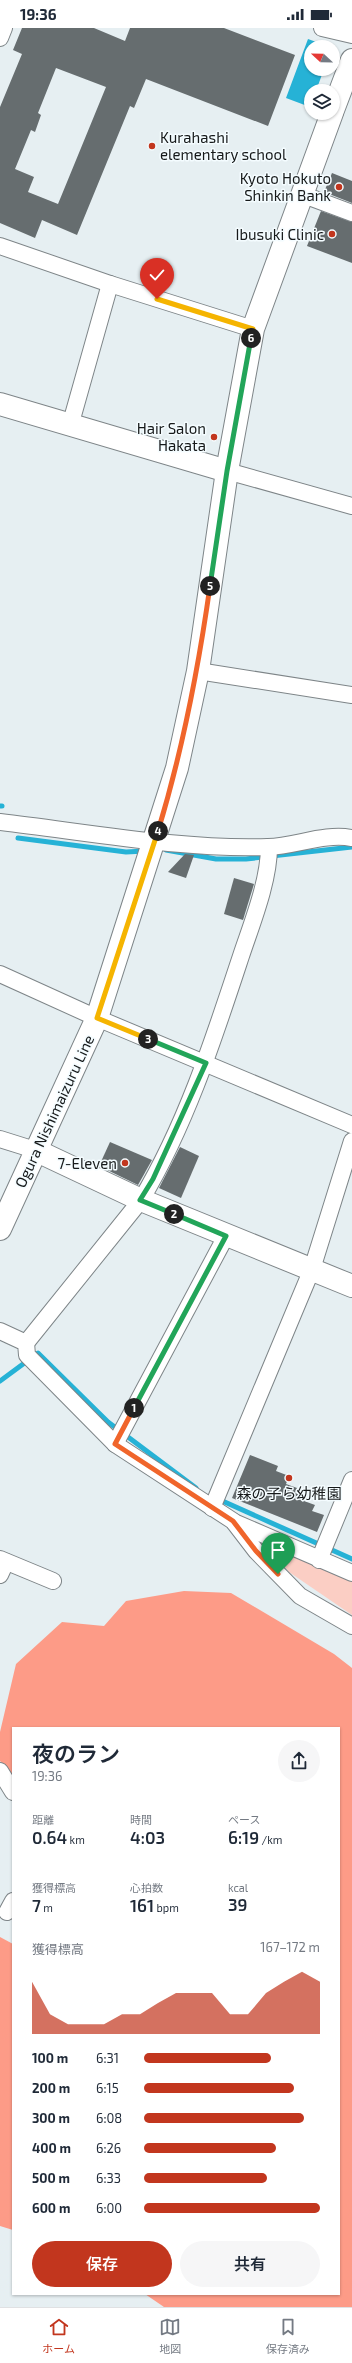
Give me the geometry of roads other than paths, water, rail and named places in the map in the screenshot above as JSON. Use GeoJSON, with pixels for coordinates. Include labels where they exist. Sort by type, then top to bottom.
{"type":"FeatureCollection","features":[{"type":"Feature","properties":{"kind":"main road"},"geometry":{"type":"LineString","coordinates":[[340,92],[352,60]]}},
{"type":"Feature","properties":{"kind":"main road","name":"Ogura Nishimaizuru Line"},"geometry":{"type":"LineString","coordinates":[[0,1228],[97,1018],[156,841],[177,768],[198,670],[227,471],[253,329],[301,194],[329,120]]}},
{"type":"Feature","properties":{"kind":"main road"},"geometry":{"type":"LineString","coordinates":[[1,408],[227,471]]}},
{"type":"Feature","properties":{"kind":"main road"},"geometry":{"type":"LineString","coordinates":[[35,1150],[140,1200],[352,1286]]}},
{"type":"Feature","properties":{"kind":"street"},"geometry":{"type":"LineString","coordinates":[[0,38],[4,28]]}},
{"type":"Feature","properties":{"kind":"street"},"geometry":{"type":"LineString","coordinates":[[322,28],[352,35]]}},
{"type":"Feature","properties":{"kind":"street"},"geometry":{"type":"LineString","coordinates":[[301,194],[352,213]]}},
{"type":"Feature","properties":{"kind":"street"},"geometry":{"type":"LineString","coordinates":[[0,246],[110,284],[253,329]]}},
{"type":"Feature","properties":{"kind":"street"},"geometry":{"type":"LineString","coordinates":[[70,426],[110,284]]}},
{"type":"Feature","properties":{"kind":"street"},"geometry":{"type":"LineString","coordinates":[[227,471],[352,506]]}},
{"type":"Feature","properties":{"kind":"street"},"geometry":{"type":"LineString","coordinates":[[198,670],[352,695]]}},
{"type":"Feature","properties":{"kind":"street"},"geometry":{"type":"LineString","coordinates":[[0,822],[156,841],[269,850],[339,836],[352,838]]}},
{"type":"Feature","properties":{"kind":"street"},"geometry":{"type":"LineString","coordinates":[[26,1349],[140,1200],[153,1179],[206,1063],[266,873],[269,850]]}},
{"type":"Feature","properties":{"kind":"street"},"geometry":{"type":"LineString","coordinates":[[0,974],[97,1018],[352,1125]]}},
{"type":"Feature","properties":{"kind":"street"},"geometry":{"type":"LineString","coordinates":[[0,1140],[35,1150]]}},
{"type":"Feature","properties":{"kind":"street"},"geometry":{"type":"LineString","coordinates":[[214,1505],[312,1269],[352,1141]]}},
{"type":"Feature","properties":{"kind":"street"},"geometry":{"type":"LineString","coordinates":[[119,1435],[226,1236]]}},
{"type":"Feature","properties":{"kind":"street"},"geometry":{"type":"LineString","coordinates":[[0,1331],[26,1349],[38,1368],[119,1435],[214,1505],[233,1521],[256,1551],[300,1596],[352,1626]]}},
{"type":"Feature","properties":{"kind":"street"},"geometry":{"type":"LineString","coordinates":[[323,1550],[352,1480]]}},
{"type":"Feature","properties":{"kind":"street"},"geometry":{"type":"LineString","coordinates":[[233,1521],[323,1550],[352,1573]]}},
{"type":"Feature","properties":{"kind":"street"},"geometry":{"type":"LineString","coordinates":[[2,1565],[52,1581]]}},
{"type":"Feature","properties":{"kind":"street"},"geometry":{"type":"LineString","coordinates":[[0,1772],[12,1790]]}},
{"type":"Feature","properties":{"kind":"water"},"geometry":{"type":"Polygon","coordinates":[[[304,50],[304,76],[321,76],[319,84],[304,84],[304,105],[286,98],[304,50]]]}},
{"type":"Feature","properties":{"kind":"waterway"},"geometry":{"type":"LineString","coordinates":[[18,838],[126,852],[145,851]]}},
{"type":"Feature","properties":{"kind":"waterway"},"geometry":{"type":"LineString","coordinates":[[166,850],[216,859],[246,859],[352,847]]}},
{"type":"Feature","properties":{"kind":"waterway"},"geometry":{"type":"LineString","coordinates":[[0,1381],[38,1353],[108,1422],[196,1488]]}},
{"type":"Feature","properties":{"kind":"waterway"},"geometry":{"type":"LineString","coordinates":[[218,1499],[352,1559]]}},
{"type":"Feature","properties":{"kind":"place","name":"Kurahashi elementary school"},"geometry":{"type":"Point","coordinates":[152,146]}},
{"type":"Feature","properties":{"kind":"place","name":"Kyoto Hokuto Shinkin Bank"},"geometry":{"type":"Point","coordinates":[339,187]}},
{"type":"Feature","properties":{"kind":"place","name":"Ibusuki Clinic"},"geometry":{"type":"Point","coordinates":[332,234]}},
{"type":"Feature","properties":{"kind":"place","name":"Hair Salon Hakata"},"geometry":{"type":"Point","coordinates":[214,437]}},
{"type":"Feature","properties":{"kind":"place","name":"7-Eleven"},"geometry":{"type":"Point","coordinates":[125,1163]}},
{"type":"Feature","properties":{"kind":"place","name":"森の子ら幼稚園"},"geometry":{"type":"Point","coordinates":[289,1478]}}]}
